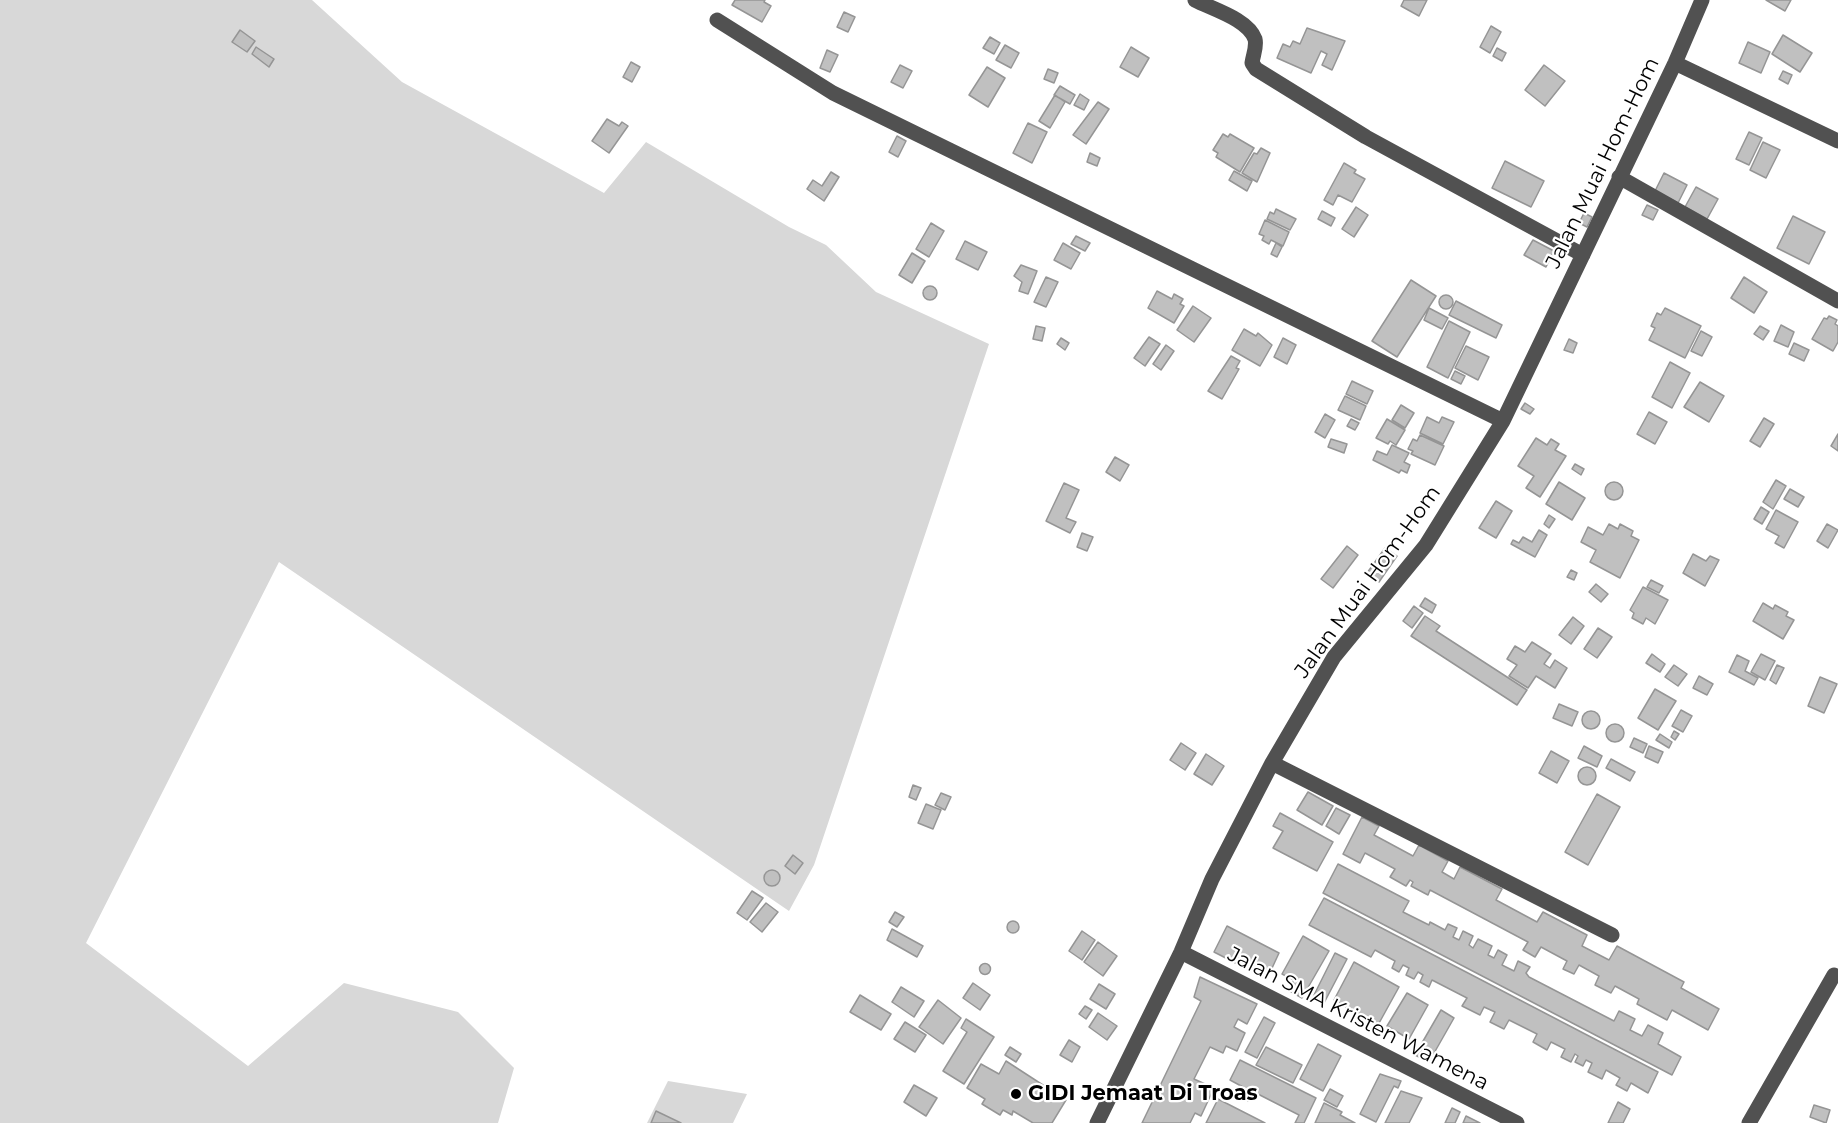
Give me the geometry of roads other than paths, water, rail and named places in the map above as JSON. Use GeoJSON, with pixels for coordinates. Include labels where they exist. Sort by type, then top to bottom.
{"type":"FeatureCollection","features":[{"type":"Feature","properties":{"kind":"street"},"geometry":{"type":"LineString","coordinates":[[1195,0],[1243,24],[1252,33],[1256,41],[1252,63],[1256,69],[1366,138],[1583,255]]}},
{"type":"Feature","properties":{"kind":"street","name":"Jalan Muai Hom-Hom"},"geometry":{"type":"LineString","coordinates":[[1097,1123],[1181,952],[1212,879],[1272,763],[1334,657],[1426,545],[1503,421],[1675,63],[1702,0]]}},
{"type":"Feature","properties":{"kind":"street"},"geometry":{"type":"LineString","coordinates":[[717,20],[833,93],[1503,421]]}},
{"type":"Feature","properties":{"kind":"street"},"geometry":{"type":"LineString","coordinates":[[1675,63],[1838,141]]}},
{"type":"Feature","properties":{"kind":"street"},"geometry":{"type":"LineString","coordinates":[[1619,177],[1838,301]]}},
{"type":"Feature","properties":{"kind":"street"},"geometry":{"type":"LineString","coordinates":[[1272,763],[1612,935]]}},
{"type":"Feature","properties":{"kind":"street","name":"Jalan SMA Kristen Wamena"},"geometry":{"type":"LineString","coordinates":[[1181,952],[1517,1123]]}},
{"type":"Feature","properties":{"kind":"street"},"geometry":{"type":"LineString","coordinates":[[1749,1123],[1834,975]]}},
{"type":"Feature","properties":{"kind":"place","name":"GIDI Jemaat Di Troas"},"geometry":{"type":"Point","coordinates":[1016,1094]}}]}
